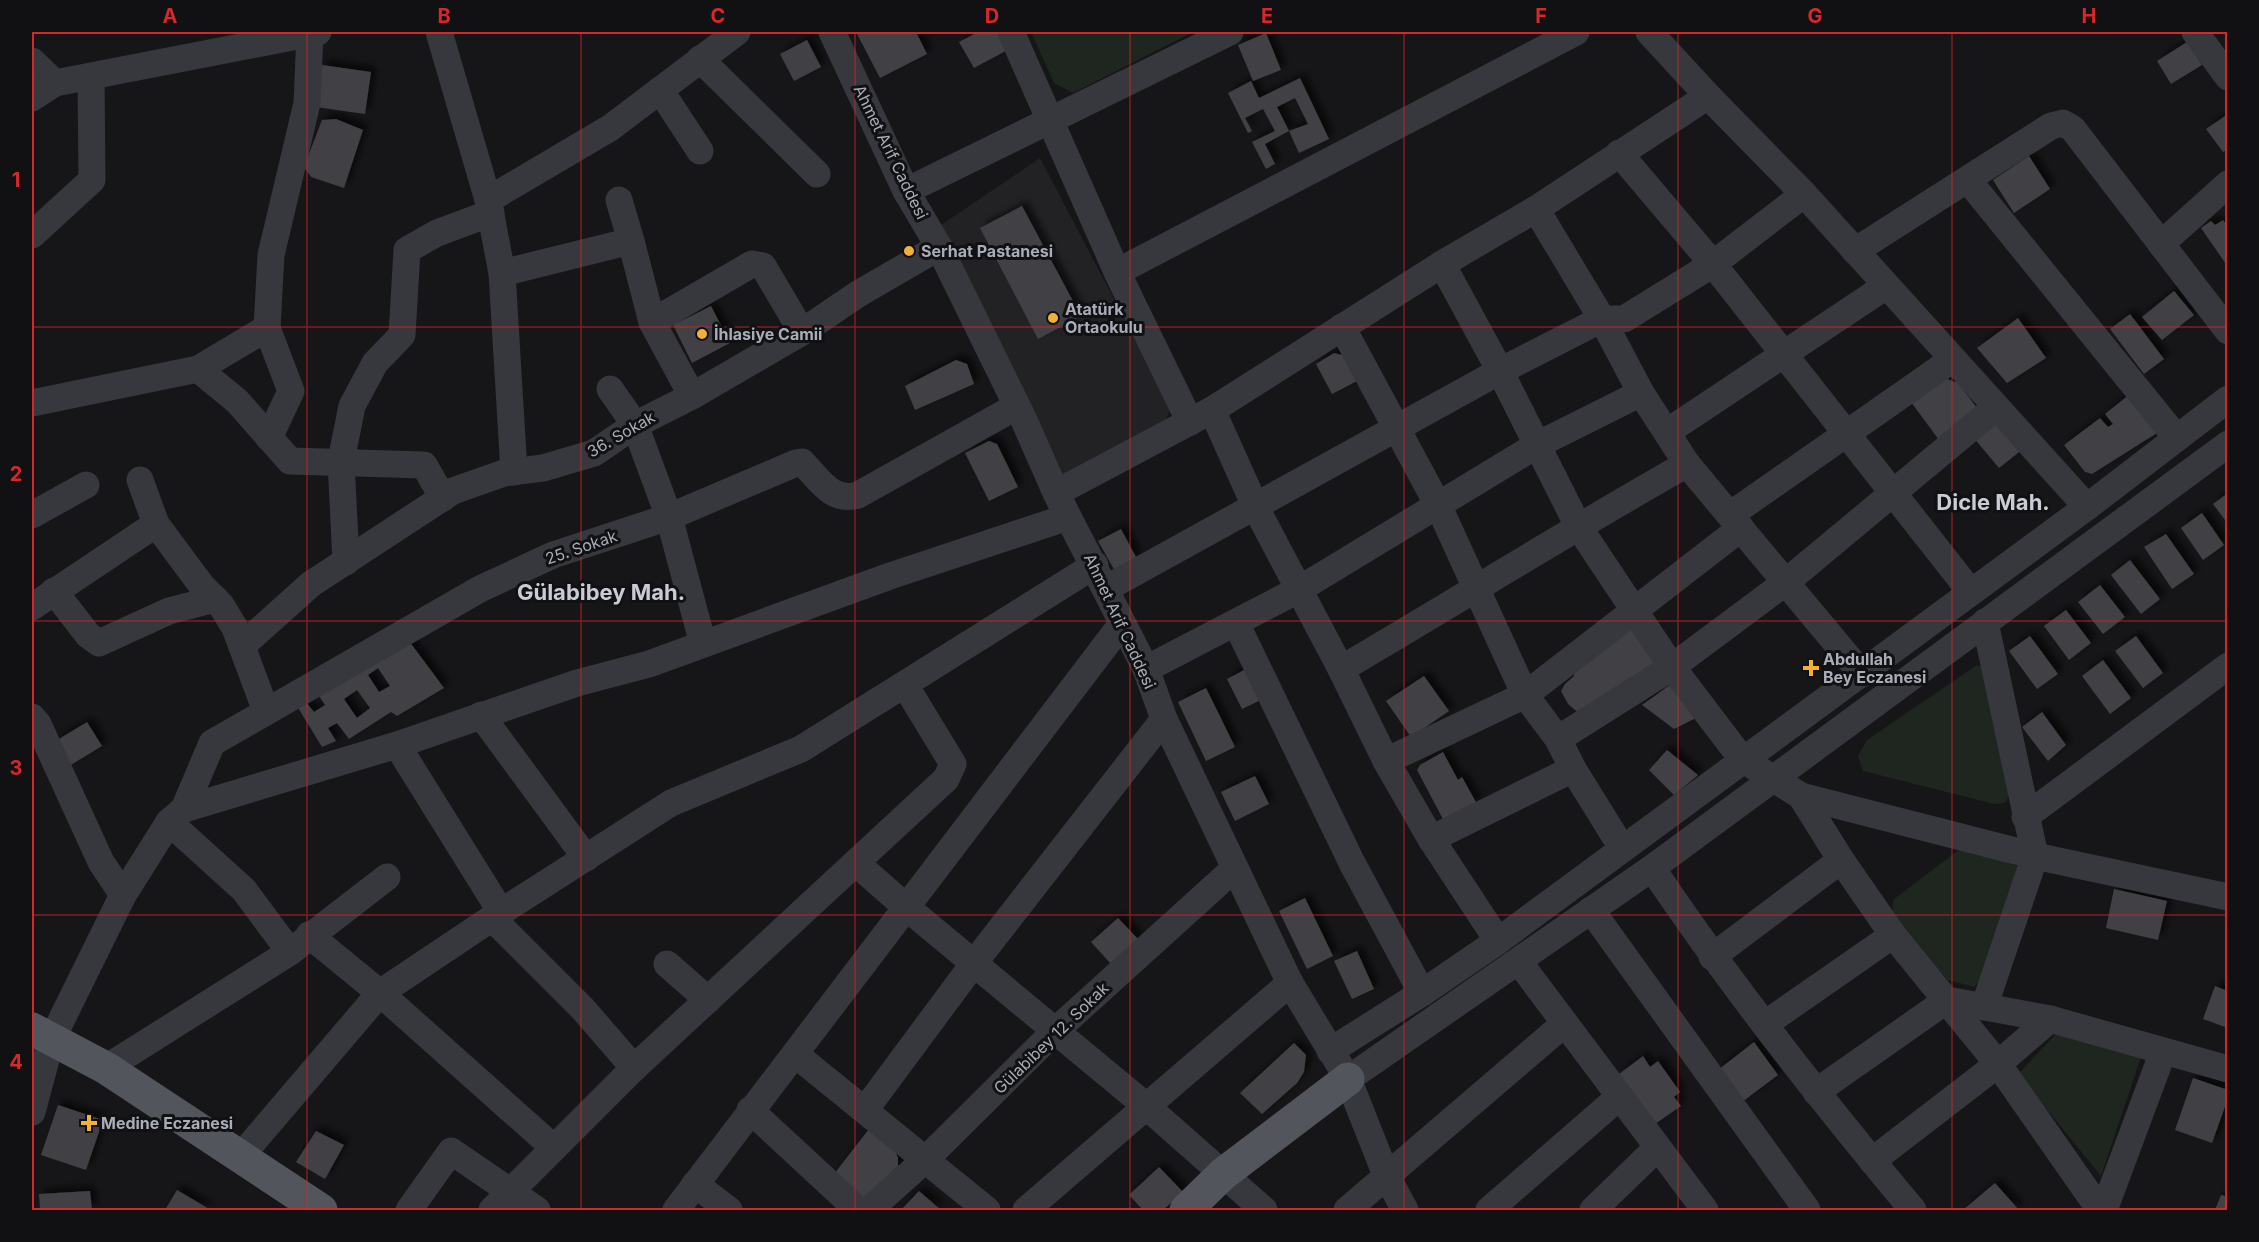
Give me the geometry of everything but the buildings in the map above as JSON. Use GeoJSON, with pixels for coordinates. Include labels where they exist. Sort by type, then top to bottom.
{"type":"FeatureCollection","features":[{"type":"Feature","properties":{"kind":"main road"},"geometry":{"type":"LineString","coordinates":[[38,1038],[105,1068],[321,1210]]}},
{"type":"Feature","properties":{"kind":"main road"},"geometry":{"type":"LineString","coordinates":[[1186,1210],[1223,1174],[1348,1079]]}},
{"type":"Feature","properties":{"kind":"street"},"geometry":{"type":"LineString","coordinates":[[439,32],[490,206],[502,273],[514,472]]}},
{"type":"Feature","properties":{"kind":"street"},"geometry":{"type":"LineString","coordinates":[[345,562],[341,461],[352,406],[375,363],[402,335],[407,250],[490,206],[610,128],[737,32]]}},
{"type":"Feature","properties":{"kind":"street","name":"Ahmet Arif Caddesi"},"geometry":{"type":"LineString","coordinates":[[832,32],[906,191],[939,247],[1017,406],[1062,505],[1101,577],[1121,625],[1146,669],[1164,719],[1290,983],[1348,1079],[1386,1175],[1405,1210]]}},
{"type":"Feature","properties":{"kind":"street"},"geometry":{"type":"LineString","coordinates":[[1011,32],[1117,272],[1256,508],[1341,669],[1386,761],[1431,839],[1498,941]]}},
{"type":"Feature","properties":{"kind":"street"},"geometry":{"type":"LineString","coordinates":[[906,191],[1230,32]]}},
{"type":"Feature","properties":{"kind":"street"},"geometry":{"type":"LineString","coordinates":[[1117,272],[1576,32]]}},
{"type":"Feature","properties":{"kind":"street"},"geometry":{"type":"LineString","coordinates":[[1649,32],[1804,194],[1995,408],[2087,507]]}},
{"type":"Feature","properties":{"kind":"street"},"geometry":{"type":"LineString","coordinates":[[2195,32],[2220,50],[2228,77]]}},
{"type":"Feature","properties":{"kind":"street"},"geometry":{"type":"LineString","coordinates":[[32,98],[55,82],[91,77],[205,41],[314,33],[306,103],[271,255],[267,328],[291,391],[269,438]]}},
{"type":"Feature","properties":{"kind":"street"},"geometry":{"type":"LineString","coordinates":[[700,59],[817,174]]}},
{"type":"Feature","properties":{"kind":"street"},"geometry":{"type":"LineString","coordinates":[[32,61],[55,82]]}},
{"type":"Feature","properties":{"kind":"street"},"geometry":{"type":"LineString","coordinates":[[32,235],[92,180],[91,77]]}},
{"type":"Feature","properties":{"kind":"street"},"geometry":{"type":"LineString","coordinates":[[660,90],[700,151]]}},
{"type":"Feature","properties":{"kind":"street"},"geometry":{"type":"LineString","coordinates":[[554,1148],[380,993],[299,943],[244,890],[176,815],[398,745],[577,682],[649,664],[890,576],[1062,505],[1442,264],[1536,208],[1708,96]]}},
{"type":"Feature","properties":{"kind":"street"},"geometry":{"type":"LineString","coordinates":[[1856,251],[2051,126],[2063,123],[2073,129],[2228,331]]}},
{"type":"Feature","properties":{"kind":"street"},"geometry":{"type":"LineString","coordinates":[[1619,153],[1713,264],[1970,591]]}},
{"type":"Feature","properties":{"kind":"street"},"geometry":{"type":"LineString","coordinates":[[1968,180],[2176,437]]}},
{"type":"Feature","properties":{"kind":"street"},"geometry":{"type":"LineString","coordinates":[[2161,244],[2228,184]]}},
{"type":"Feature","properties":{"kind":"street"},"geometry":{"type":"LineString","coordinates":[[240,1157],[380,993],[671,803],[801,749],[904,685],[1101,577],[1256,508],[1396,427],[1602,320],[1624,319],[1713,264],[1804,194]]}},
{"type":"Feature","properties":{"kind":"street"},"geometry":{"type":"LineString","coordinates":[[619,200],[652,322],[692,396]]}},
{"type":"Feature","properties":{"kind":"street"},"geometry":{"type":"LineString","coordinates":[[1536,208],[1602,320],[1641,393],[1687,465],[1862,674]]}},
{"type":"Feature","properties":{"kind":"street"},"geometry":{"type":"LineString","coordinates":[[502,273],[631,241]]}},
{"type":"Feature","properties":{"kind":"street","name":"36. Sokak"},"geometry":{"type":"LineString","coordinates":[[242,646],[311,584],[453,491],[514,472],[543,468],[594,453],[635,424],[692,396],[939,247]]}},
{"type":"Feature","properties":{"kind":"street"},"geometry":{"type":"LineString","coordinates":[[652,322],[753,264],[763,266],[801,332]]}},
{"type":"Feature","properties":{"kind":"street"},"geometry":{"type":"LineString","coordinates":[[1442,264],[1500,371],[1578,526],[1672,667],[1742,759],[1801,796],[2035,856],[2228,897]]}},
{"type":"Feature","properties":{"kind":"street"},"geometry":{"type":"LineString","coordinates":[[1667,432],[1886,286]]}},
{"type":"Feature","properties":{"kind":"street"},"geometry":{"type":"LineString","coordinates":[[1342,327],[1439,507],[1526,695],[1558,740],[1573,769],[1622,848]]}},
{"type":"Feature","properties":{"kind":"street"},"geometry":{"type":"LineString","coordinates":[[32,403],[198,369],[267,328]]}},
{"type":"Feature","properties":{"kind":"street"},"geometry":{"type":"LineString","coordinates":[[1386,761],[1526,695],[1636,610],[1735,521],[1847,433],[1953,359]]}},
{"type":"Feature","properties":{"kind":"street"},"geometry":{"type":"LineString","coordinates":[[198,369],[237,401],[290,461],[424,465],[443,498]]}},
{"type":"Feature","properties":{"kind":"street"},"geometry":{"type":"LineString","coordinates":[[610,389],[635,424],[669,517],[703,644]]}},
{"type":"Feature","properties":{"kind":"street"},"geometry":{"type":"LineString","coordinates":[[1146,669],[1298,590],[1439,507],[1537,445],[1641,393]]}},
{"type":"Feature","properties":{"kind":"street"},"geometry":{"type":"LineString","coordinates":[[1330,1051],[1422,993],[1498,941],[2087,507],[2228,399]]}},
{"type":"Feature","properties":{"kind":"street","name":"25. Sokak"},"geometry":{"type":"LineString","coordinates":[[32,1112],[38,1038],[123,895],[176,815],[212,743],[480,589],[553,555],[669,517],[755,478],[802,462],[826,489],[846,499],[858,495],[1017,406]]}},
{"type":"Feature","properties":{"kind":"street"},"geometry":{"type":"LineString","coordinates":[[1558,740],[1672,667],[1786,582],[1995,408]]}},
{"type":"Feature","properties":{"kind":"street"},"geometry":{"type":"LineString","coordinates":[[1348,1079],[1652,868],[2228,444]]}},
{"type":"Feature","properties":{"kind":"street"},"geometry":{"type":"LineString","coordinates":[[1341,669],[1477,590],[1578,526],[1687,465]]}},
{"type":"Feature","properties":{"kind":"street"},"geometry":{"type":"LineString","coordinates":[[140,480],[156,524],[235,628],[266,711]]}},
{"type":"Feature","properties":{"kind":"street"},"geometry":{"type":"LineString","coordinates":[[32,515],[86,485]]}},
{"type":"Feature","properties":{"kind":"street"},"geometry":{"type":"LineString","coordinates":[[32,606],[156,524]]}},
{"type":"Feature","properties":{"kind":"street"},"geometry":{"type":"LineString","coordinates":[[54,591],[88,635],[99,643],[169,611],[215,599]]}},
{"type":"Feature","properties":{"kind":"street"},"geometry":{"type":"LineString","coordinates":[[1984,1007],[2035,856],[1985,622]]}},
{"type":"Feature","properties":{"kind":"street"},"geometry":{"type":"LineString","coordinates":[[1236,623],[1352,863],[1422,993]]}},
{"type":"Feature","properties":{"kind":"street"},"geometry":{"type":"LineString","coordinates":[[676,1210],[1121,625]]}},
{"type":"Feature","properties":{"kind":"street"},"geometry":{"type":"LineString","coordinates":[[2025,817],[2228,666]]}},
{"type":"Feature","properties":{"kind":"street"},"geometry":{"type":"LineString","coordinates":[[501,1201],[634,1068],[857,864],[946,779],[953,764],[904,685]]}},
{"type":"Feature","properties":{"kind":"street"},"geometry":{"type":"LineString","coordinates":[[481,715],[586,858]]}},
{"type":"Feature","properties":{"kind":"street"},"geometry":{"type":"LineString","coordinates":[[32,717],[38,724],[101,862],[123,895]]}},
{"type":"Feature","properties":{"kind":"street"},"geometry":{"type":"LineString","coordinates":[[865,1110],[974,963],[1164,719]]}},
{"type":"Feature","properties":{"kind":"street"},"geometry":{"type":"LineString","coordinates":[[398,745],[497,915],[634,1068]]}},
{"type":"Feature","properties":{"kind":"street"},"geometry":{"type":"LineString","coordinates":[[1431,839],[1573,769]]}},
{"type":"Feature","properties":{"kind":"street"},"geometry":{"type":"LineString","coordinates":[[1801,796],[1841,860],[1893,935],[1998,1064],[2102,1210]]}},
{"type":"Feature","properties":{"kind":"street"},"geometry":{"type":"LineString","coordinates":[[1712,957],[1841,860]]}},
{"type":"Feature","properties":{"kind":"street"},"geometry":{"type":"LineString","coordinates":[[857,864],[1054,1032],[1146,1106],[1264,1210]]}},
{"type":"Feature","properties":{"kind":"street","name":"Gülabibey 12. Sokak"},"geometry":{"type":"LineString","coordinates":[[869,1210],[926,1159],[1054,1032],[1235,868]]}},
{"type":"Feature","properties":{"kind":"street"},"geometry":{"type":"LineString","coordinates":[[1652,868],[1712,957],[1816,1092],[1913,1210]]}},
{"type":"Feature","properties":{"kind":"street"},"geometry":{"type":"LineString","coordinates":[[105,1068],[299,943],[387,877]]}},
{"type":"Feature","properties":{"kind":"street"},"geometry":{"type":"LineString","coordinates":[[1591,910],[1807,1210]]}},
{"type":"Feature","properties":{"kind":"street"},"geometry":{"type":"LineString","coordinates":[[1765,1024],[1893,935]]}},
{"type":"Feature","properties":{"kind":"street"},"geometry":{"type":"LineString","coordinates":[[1519,962],[1705,1210]]}},
{"type":"Feature","properties":{"kind":"street"},"geometry":{"type":"LineString","coordinates":[[667,964],[708,1000]]}},
{"type":"Feature","properties":{"kind":"street"},"geometry":{"type":"LineString","coordinates":[[1026,1210],[1290,983]]}},
{"type":"Feature","properties":{"kind":"street"},"geometry":{"type":"LineString","coordinates":[[1816,1092],[1947,1000],[2050,1019],[2228,1069]]}},
{"type":"Feature","properties":{"kind":"street"},"geometry":{"type":"LineString","coordinates":[[1872,1161],[1998,1064],[2050,1019]]}},
{"type":"Feature","properties":{"kind":"street"},"geometry":{"type":"LineString","coordinates":[[1347,1210],[1564,1024]]}},
{"type":"Feature","properties":{"kind":"street"},"geometry":{"type":"LineString","coordinates":[[2102,1210],[2163,1052]]}},
{"type":"Feature","properties":{"kind":"street"},"geometry":{"type":"LineString","coordinates":[[795,1054],[987,1210]]}},
{"type":"Feature","properties":{"kind":"street"},"geometry":{"type":"LineString","coordinates":[[1489,1210],[1619,1098]]}},
{"type":"Feature","properties":{"kind":"street"},"geometry":{"type":"LineString","coordinates":[[750,1110],[858,1210]]}},
{"type":"Feature","properties":{"kind":"street"},"geometry":{"type":"LineString","coordinates":[[1593,1210],[1657,1148]]}},
{"type":"Feature","properties":{"kind":"street"},"geometry":{"type":"LineString","coordinates":[[409,1210],[451,1151],[501,1201],[537,1210]]}},
{"type":"Feature","properties":{"kind":"street"},"geometry":{"type":"LineString","coordinates":[[695,1184],[729,1210]]}},
{"type":"Feature","properties":{"kind":"shaded area"},"geometry":{"type":"Polygon","coordinates":[[[1031,32],[1193,32],[1073,93],[1054,83],[1031,32]]]}},
{"type":"Feature","properties":{"kind":"shaded area","name":"Atatürk Ortaokulu"},"geometry":{"type":"Polygon","coordinates":[[[1040,158],[1171,408],[1164,424],[1062,476],[938,227],[1040,158]]]}},
{"type":"Feature","properties":{"kind":"shaded area"},"geometry":{"type":"Polygon","coordinates":[[[1977,665],[1990,670],[2011,792],[2005,803],[1994,804],[1863,771],[1858,756],[1867,740],[1977,665]]]}},
{"type":"Feature","properties":{"kind":"shaded area"},"geometry":{"type":"Polygon","coordinates":[[[1964,846],[2022,868],[1983,976],[1974,987],[1948,980],[1892,919],[1893,900],[1964,846]]]}},
{"type":"Feature","properties":{"kind":"shaded area"},"geometry":{"type":"Polygon","coordinates":[[[2060,1030],[2143,1051],[2101,1176],[2018,1074],[2060,1030]]]}},
{"type":"Feature","properties":{"kind":"place","name":"Serhat Pastanesi"},"geometry":{"type":"Point","coordinates":[909,251]}},
{"type":"Feature","properties":{"kind":"place","name":"Atatürk Ortaokulu"},"geometry":{"type":"Point","coordinates":[1053,318]}},
{"type":"Feature","properties":{"kind":"place","name":"İhlasiye Camii"},"geometry":{"type":"Point","coordinates":[702,334]}},
{"type":"Feature","properties":{"kind":"place","name":"Abdullah Bey Eczanesi"},"geometry":{"type":"Point","coordinates":[1811,668]}},
{"type":"Feature","properties":{"kind":"place","name":"Medine Eczanesi"},"geometry":{"type":"Point","coordinates":[89,1123]}},
{"type":"Feature","properties":{"kind":"district","name":"Dicle Mah."},"geometry":{"type":"Point","coordinates":[1993,502]}},
{"type":"Feature","properties":{"kind":"district","name":"Gülabibey Mah."},"geometry":{"type":"Point","coordinates":[601,592]}}]}
